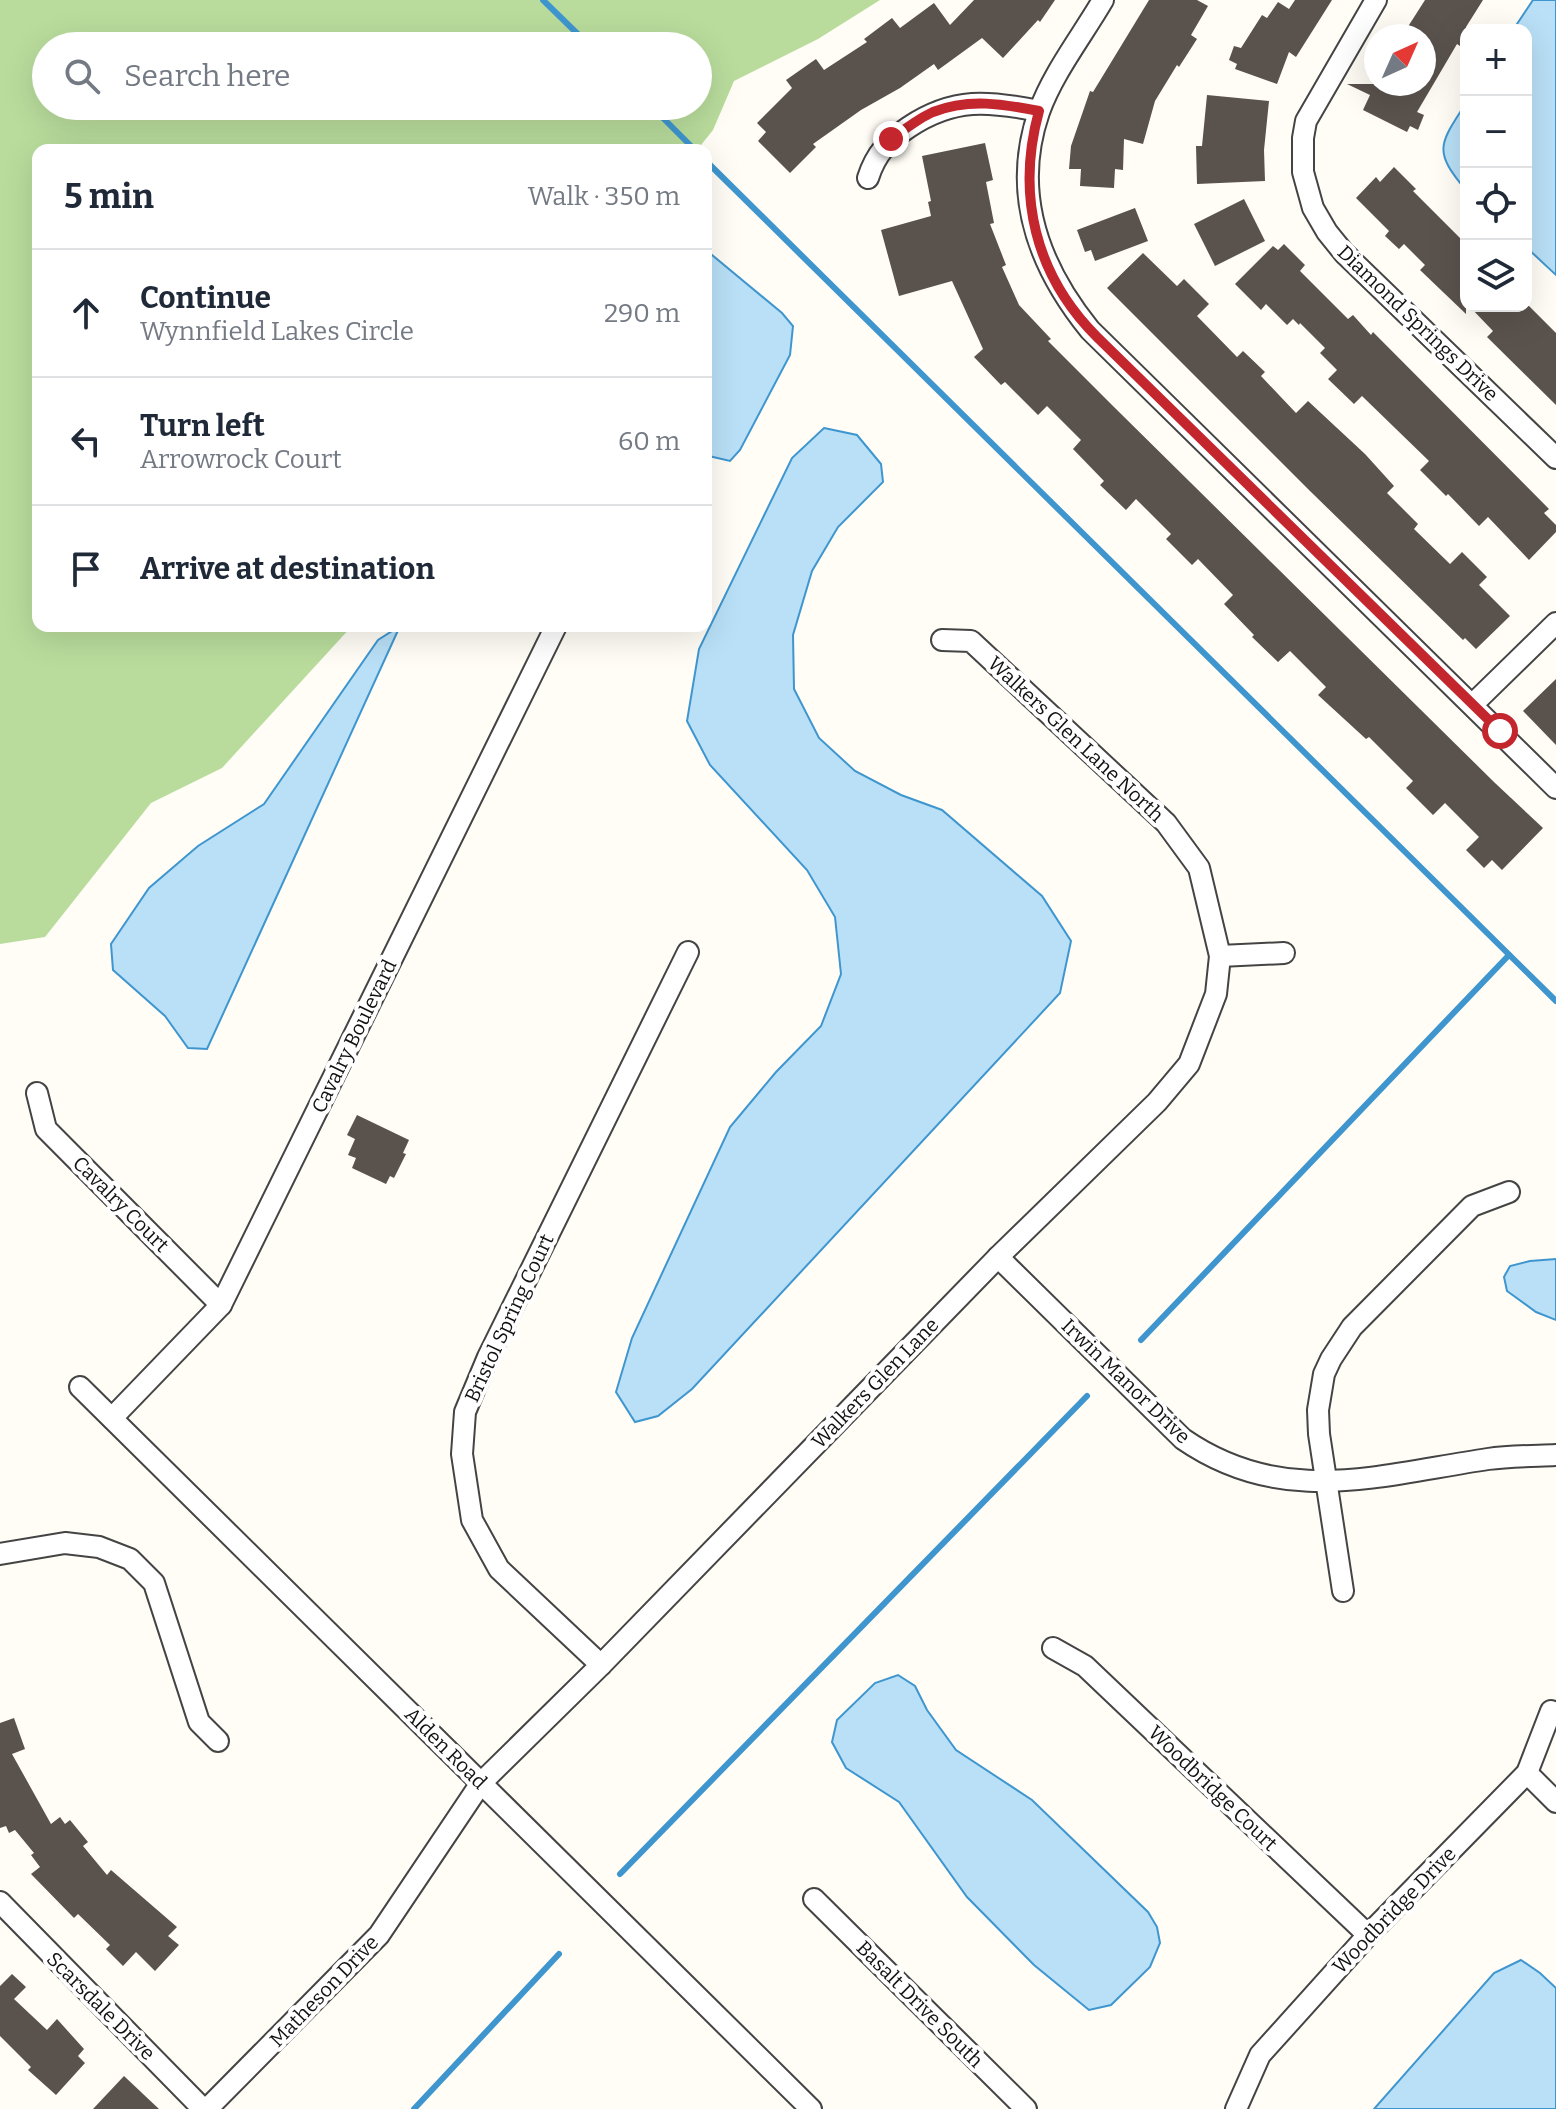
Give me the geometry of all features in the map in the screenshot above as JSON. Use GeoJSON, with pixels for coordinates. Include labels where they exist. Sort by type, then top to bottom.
{"type":"FeatureCollection","features":[{"type":"Feature","properties":{"kind":"street"},"geometry":{"type":"LineString","coordinates":[[1103,0],[1039,111],[1029,162],[1031,207],[1043,255],[1055,281],[1097,337],[1556,788]]}},
{"type":"Feature","properties":{"kind":"street","name":"Diamond Springs Drive"},"geometry":{"type":"LineString","coordinates":[[1376,0],[1306,121],[1303,172],[1313,208],[1344,253],[1556,458]]}},
{"type":"Feature","properties":{"kind":"street"},"geometry":{"type":"LineString","coordinates":[[868,178],[875,156],[891,139],[931,112],[964,103],[1001,103],[1039,111]]}},
{"type":"Feature","properties":{"kind":"street"},"geometry":{"type":"LineString","coordinates":[[1473,704],[1556,623]]}},
{"type":"Feature","properties":{"kind":"street","name":"Cavalry Boulevard"},"geometry":{"type":"LineString","coordinates":[[112,1418],[221,1305],[553,632]]}},
{"type":"Feature","properties":{"kind":"street","name":"Walkers Glen Lane North"},"geometry":{"type":"LineString","coordinates":[[942,640],[971,641],[1166,823],[1199,868],[1220,956]]}},
{"type":"Feature","properties":{"kind":"street","name":"Bristol Spring Court"},"geometry":{"type":"LineString","coordinates":[[601,1665],[499,1569],[472,1520],[462,1454],[465,1412],[488,1357],[688,952]]}},
{"type":"Feature","properties":{"kind":"street"},"geometry":{"type":"LineString","coordinates":[[1220,956],[1284,953]]}},
{"type":"Feature","properties":{"kind":"street","name":"Walkers Glen Lane"},"geometry":{"type":"LineString","coordinates":[[481,1783],[601,1665],[998,1257],[1157,1102],[1189,1064],[1216,994],[1220,956]]}},
{"type":"Feature","properties":{"kind":"street","name":"Cavalry Court"},"geometry":{"type":"LineString","coordinates":[[37,1093],[46,1129],[221,1305]]}},
{"type":"Feature","properties":{"kind":"street"},"geometry":{"type":"LineString","coordinates":[[1343,1591],[1318,1410],[1324,1374],[1352,1327],[1472,1206],[1509,1192]]}},
{"type":"Feature","properties":{"kind":"street","name":"Irwin Manor Drive"},"geometry":{"type":"LineString","coordinates":[[998,1257],[1183,1439],[1214,1457],[1254,1473],[1293,1481],[1326,1483],[1492,1459],[1556,1455]]}},
{"type":"Feature","properties":{"kind":"street","name":"Alden Road"},"geometry":{"type":"LineString","coordinates":[[80,1387],[811,2109]]}},
{"type":"Feature","properties":{"kind":"street"},"geometry":{"type":"LineString","coordinates":[[0,1554],[65,1543],[99,1547],[130,1559],[154,1583],[199,1722],[218,1741]]}},
{"type":"Feature","properties":{"kind":"street","name":"Woodbridge Court"},"geometry":{"type":"LineString","coordinates":[[1053,1648],[1085,1666],[1368,1935]]}},
{"type":"Feature","properties":{"kind":"street","name":"Woodbridge Drive"},"geometry":{"type":"LineString","coordinates":[[1236,2109],[1260,2055],[1368,1935],[1527,1773],[1551,1711]]}},
{"type":"Feature","properties":{"kind":"street"},"geometry":{"type":"LineString","coordinates":[[1527,1773],[1556,1802]]}},
{"type":"Feature","properties":{"kind":"street","name":"Matheson Drive"},"geometry":{"type":"LineString","coordinates":[[205,2109],[379,1935],[481,1783]]}},
{"type":"Feature","properties":{"kind":"street","name":"Basalt Drive South"},"geometry":{"type":"LineString","coordinates":[[814,1899],[1026,2109]]}},
{"type":"Feature","properties":{"kind":"street","name":"Scarsdale Drive"},"geometry":{"type":"LineString","coordinates":[[0,1902],[205,2109]]}},
{"type":"Feature","properties":{"kind":"green space"},"geometry":{"type":"Polygon","coordinates":[[[0,0],[880,0],[818,39],[734,81],[713,130],[702,144],[32,144],[32,632],[347,632],[222,768],[151,803],[45,937],[0,944],[0,0]]]}},
{"type":"Feature","properties":{"kind":"water"},"geometry":{"type":"Polygon","coordinates":[[[1533,0],[1556,0],[1556,275],[1532,253],[1532,24],[1517,24],[1533,0]]]}},
{"type":"Feature","properties":{"kind":"water"},"geometry":{"type":"Polygon","coordinates":[[[1460,112],[1460,182],[1444,156],[1450,128],[1460,112]]]}},
{"type":"Feature","properties":{"kind":"water"},"geometry":{"type":"Polygon","coordinates":[[[712,255],[782,313],[793,326],[790,355],[740,450],[730,461],[712,457],[712,255]]]}},
{"type":"Feature","properties":{"kind":"water"},"geometry":{"type":"Polygon","coordinates":[[[824,428],[857,435],[881,464],[883,482],[838,527],[812,571],[793,635],[794,689],[819,738],[855,771],[901,795],[942,810],[1042,896],[1071,941],[1060,993],[692,1389],[658,1416],[635,1422],[616,1392],[632,1338],[730,1127],[776,1072],[821,1026],[841,974],[835,917],[807,870],[710,765],[687,721],[699,649],[707,632],[712,632],[712,622],[792,458],[824,428]]]}},
{"type":"Feature","properties":{"kind":"water"},"geometry":{"type":"Polygon","coordinates":[[[391,632],[397,632],[207,1049],[188,1048],[165,1016],[113,970],[111,944],[149,888],[198,846],[264,804],[378,640],[391,632]]]}},
{"type":"Feature","properties":{"kind":"water"},"geometry":{"type":"Polygon","coordinates":[[[1556,1259],[1556,1320],[1536,1312],[1507,1291],[1504,1277],[1510,1266],[1556,1259]]]}},
{"type":"Feature","properties":{"kind":"water"},"geometry":{"type":"Polygon","coordinates":[[[898,1675],[915,1686],[927,1710],[956,1750],[1032,1800],[1148,1912],[1157,1927],[1160,1943],[1150,1967],[1111,2005],[1089,2010],[1034,1965],[967,1897],[899,1802],[846,1768],[832,1742],[837,1720],[875,1683],[898,1675]]]}},
{"type":"Feature","properties":{"kind":"water"},"geometry":{"type":"Polygon","coordinates":[[[1521,1960],[1556,1988],[1556,2109],[1374,2109],[1494,1973],[1521,1960]]]}},
{"type":"Feature","properties":{"kind":"building"},"geometry":{"type":"Polygon","coordinates":[[[974,0],[1055,0],[1040,22],[1038,20],[1003,58],[982,38],[938,70],[934,64],[861,110],[813,144],[816,147],[790,173],[758,141],[766,132],[757,123],[792,88],[786,80],[816,59],[824,70],[867,42],[864,39],[892,18],[900,28],[934,3],[950,25],[974,0]]]}},
{"type":"Feature","properties":{"kind":"building"},"geometry":{"type":"Polygon","coordinates":[[[1149,0],[1197,0],[1208,6],[1191,35],[1197,39],[1155,101],[1143,144],[1124,139],[1123,170],[1115,169],[1114,188],[1080,186],[1081,169],[1069,169],[1071,146],[1090,91],[1093,92],[1149,0]]]}},
{"type":"Feature","properties":{"kind":"building"},"geometry":{"type":"Polygon","coordinates":[[[1295,0],[1332,0],[1296,57],[1289,52],[1277,84],[1235,69],[1237,64],[1229,60],[1234,46],[1241,48],[1262,15],[1267,18],[1278,2],[1289,9],[1295,0]]]}},
{"type":"Feature","properties":{"kind":"building"},"geometry":{"type":"Polygon","coordinates":[[[1425,0],[1483,0],[1468,24],[1460,24],[1460,46],[1457,44],[1436,80],[1436,24],[1410,24],[1425,0]]]}},
{"type":"Feature","properties":{"kind":"building"},"geometry":{"type":"Polygon","coordinates":[[[1347,84],[1364,84],[1364,92],[1347,84]]]}},
{"type":"Feature","properties":{"kind":"building"},"geometry":{"type":"Polygon","coordinates":[[[1207,95],[1269,101],[1264,150],[1265,181],[1197,184],[1196,146],[1202,146],[1207,95]]]}},
{"type":"Feature","properties":{"kind":"building"},"geometry":{"type":"Polygon","coordinates":[[[1370,96],[1426,96],[1417,112],[1424,115],[1418,130],[1410,126],[1407,132],[1363,110],[1370,96]]]}},
{"type":"Feature","properties":{"kind":"building"},"geometry":{"type":"Polygon","coordinates":[[[985,143],[993,180],[986,182],[994,223],[990,224],[1006,265],[1002,267],[1019,305],[1051,339],[1048,341],[1114,407],[1543,828],[1502,870],[1492,860],[1484,868],[1466,850],[1479,837],[1445,803],[1433,815],[1406,788],[1413,781],[1369,737],[1366,739],[1318,695],[1326,687],[1290,651],[1278,662],[1252,637],[1254,635],[1224,604],[1233,595],[1198,559],[1192,565],[1166,539],[1171,534],[1136,499],[1126,510],[1100,485],[1104,481],[1073,449],[1081,440],[1047,406],[1038,415],[1005,382],[1001,385],[974,357],[983,349],[952,281],[899,296],[881,230],[931,216],[922,156],[985,143]]]}},
{"type":"Feature","properties":{"kind":"building"},"geometry":{"type":"Polygon","coordinates":[[[1394,167],[1416,189],[1413,191],[1460,238],[1460,308],[1420,270],[1425,265],[1404,244],[1399,249],[1385,236],[1389,231],[1356,198],[1376,177],[1380,182],[1394,167]]]}},
{"type":"Feature","properties":{"kind":"building"},"geometry":{"type":"Polygon","coordinates":[[[1244,199],[1265,241],[1215,266],[1194,224],[1244,199]]]}},
{"type":"Feature","properties":{"kind":"building"},"geometry":{"type":"Polygon","coordinates":[[[1135,208],[1148,241],[1095,261],[1091,250],[1085,252],[1077,230],[1135,208]]]}},
{"type":"Feature","properties":{"kind":"building"},"geometry":{"type":"Polygon","coordinates":[[[1284,244],[1305,265],[1300,271],[1348,319],[1353,315],[1371,335],[1373,332],[1549,509],[1544,513],[1556,525],[1556,532],[1529,560],[1488,517],[1479,526],[1448,494],[1446,496],[1420,470],[1429,461],[1362,396],[1354,404],[1328,379],[1337,370],[1320,353],[1325,348],[1300,323],[1293,319],[1287,325],[1266,304],[1261,310],[1235,284],[1273,246],[1278,250],[1284,244]]]}},
{"type":"Feature","properties":{"kind":"building"},"geometry":{"type":"Polygon","coordinates":[[[1143,253],[1177,286],[1184,279],[1209,304],[1197,316],[1237,357],[1243,351],[1265,372],[1261,376],[1296,413],[1308,401],[1365,454],[1394,486],[1387,493],[1418,524],[1414,529],[1450,564],[1462,552],[1487,577],[1479,585],[1510,616],[1476,649],[1465,638],[1463,640],[1310,491],[1107,288],[1143,253]]]}},
{"type":"Feature","properties":{"kind":"building"},"geometry":{"type":"Polygon","coordinates":[[[1532,309],[1556,333],[1556,405],[1487,337],[1493,331],[1475,312],[1532,312],[1532,309]]]}},
{"type":"Feature","properties":{"kind":"building"},"geometry":{"type":"Polygon","coordinates":[[[1556,679],[1556,745],[1523,711],[1556,679]]]}},
{"type":"Feature","properties":{"kind":"building"},"geometry":{"type":"Polygon","coordinates":[[[357,1115],[409,1140],[394,1178],[390,1176],[386,1184],[352,1168],[356,1158],[348,1155],[355,1139],[347,1135],[357,1115]]]}},
{"type":"Feature","properties":{"kind":"building"},"geometry":{"type":"Polygon","coordinates":[[[14,1718],[25,1749],[12,1754],[51,1824],[60,1817],[65,1824],[70,1820],[88,1842],[83,1846],[107,1875],[111,1870],[177,1927],[168,1936],[179,1945],[155,1971],[136,1952],[123,1966],[106,1949],[110,1945],[78,1914],[74,1918],[31,1874],[40,1867],[31,1855],[34,1853],[15,1830],[9,1833],[6,1826],[0,1828],[0,1723],[14,1718]]]}},
{"type":"Feature","properties":{"kind":"building"},"geometry":{"type":"Polygon","coordinates":[[[12,1974],[26,1987],[14,1999],[47,2030],[57,2019],[84,2049],[78,2056],[85,2063],[56,2095],[28,2070],[31,2067],[0,2036],[0,1986],[12,1974]]]}},
{"type":"Feature","properties":{"kind":"building"},"geometry":{"type":"Polygon","coordinates":[[[124,2076],[159,2109],[93,2109],[124,2076]]]}},
{"type":"Feature","properties":{"kind":"waterway"},"geometry":{"type":"LineString","coordinates":[[543,0],[576,32]]}},
{"type":"Feature","properties":{"kind":"waterway"},"geometry":{"type":"LineString","coordinates":[[665,120],[689,144]]}},
{"type":"Feature","properties":{"kind":"waterway"},"geometry":{"type":"LineString","coordinates":[[712,167],[1556,1001]]}},
{"type":"Feature","properties":{"kind":"waterway"},"geometry":{"type":"LineString","coordinates":[[1141,1340],[1509,955]]}},
{"type":"Feature","properties":{"kind":"waterway"},"geometry":{"type":"LineString","coordinates":[[620,1874],[1087,1396]]}},
{"type":"Feature","properties":{"kind":"waterway"},"geometry":{"type":"LineString","coordinates":[[414,2109],[559,1954]]}},
{"type":"Feature","properties":{"kind":"route"},"geometry":{"type":"LineString","coordinates":[[891,139],[931,112],[964,103],[1001,103],[1039,111],[1029,162],[1031,207],[1043,255],[1060,291],[1071,306],[1097,337],[1500,731]]}}]}
